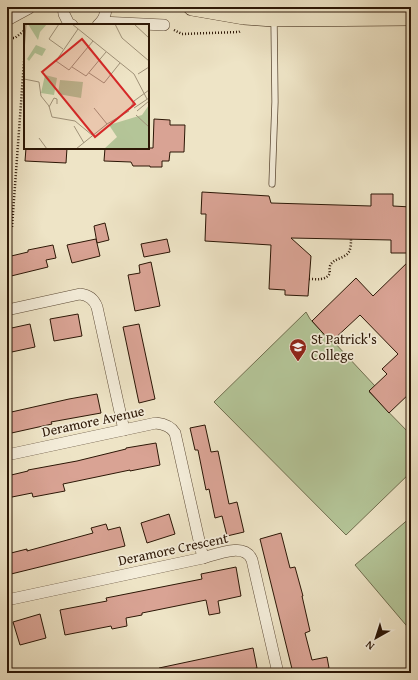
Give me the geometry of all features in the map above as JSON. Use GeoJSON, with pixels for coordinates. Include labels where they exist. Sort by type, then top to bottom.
{"type":"FeatureCollection","features":[{"type":"Feature","properties":{"kind":"main road"},"geometry":{"type":"LineString","coordinates":[[196,7],[244,16],[274,18],[411,17]]}},
{"type":"Feature","properties":{"kind":"street"},"geometry":{"type":"LineString","coordinates":[[14,14],[29,7]]}},
{"type":"Feature","properties":{"kind":"street"},"geometry":{"type":"LineString","coordinates":[[63,7],[68,24]]}},
{"type":"Feature","properties":{"kind":"street"},"geometry":{"type":"LineString","coordinates":[[100,24],[104,17],[106,7]]}},
{"type":"Feature","properties":{"kind":"street"},"geometry":{"type":"LineString","coordinates":[[149,26],[164,26]]}},
{"type":"Feature","properties":{"kind":"street"},"geometry":{"type":"LineString","coordinates":[[7,310],[80,294],[89,296],[94,301],[97,307],[124,430]]}},
{"type":"Feature","properties":{"kind":"street","name":"Deramore Avenue"},"geometry":{"type":"LineString","coordinates":[[7,455],[156,423],[171,428],[175,433],[203,558]]}},
{"type":"Feature","properties":{"kind":"street","name":"Deramore Crescent"},"geometry":{"type":"LineString","coordinates":[[7,600],[236,550],[244,551],[252,560],[278,673]]}},
{"type":"Feature","properties":{"kind":"lane"},"geometry":{"type":"LineString","coordinates":[[272,184],[275,102],[274,18]]}},
{"type":"Feature","properties":{"kind":"path"},"geometry":{"type":"LineString","coordinates":[[164,26],[182,34],[239,32],[246,29]]}},
{"type":"Feature","properties":{"kind":"path"},"geometry":{"type":"LineString","coordinates":[[7,38],[15,38],[24,31]]}},
{"type":"Feature","properties":{"kind":"path"},"geometry":{"type":"LineString","coordinates":[[12,227],[24,62]]}},
{"type":"Feature","properties":{"kind":"path"},"geometry":{"type":"LineString","coordinates":[[309,278],[324,279],[328,277],[330,273],[330,266],[336,259],[347,255],[351,239]]}},
{"type":"Feature","properties":{"kind":"green space"},"geometry":{"type":"Polygon","coordinates":[[[306,312],[310,319],[331,342],[333,341],[375,386],[369,392],[411,435],[411,472],[346,535],[214,402],[306,312]]]}},
{"type":"Feature","properties":{"kind":"green space"},"geometry":{"type":"Polygon","coordinates":[[[411,517],[411,631],[355,565],[411,517]]]}},
{"type":"Feature","properties":{"kind":"building"},"geometry":{"type":"Polygon","coordinates":[[[154,119],[170,120],[170,125],[185,125],[184,152],[170,152],[169,161],[162,161],[162,167],[133,166],[131,162],[104,161],[105,149],[153,148],[154,119]]]}},
{"type":"Feature","properties":{"kind":"building"},"geometry":{"type":"Polygon","coordinates":[[[26,149],[67,149],[66,163],[25,161],[26,149]]]}},
{"type":"Feature","properties":{"kind":"building"},"geometry":{"type":"Polygon","coordinates":[[[202,192],[269,196],[271,203],[371,206],[371,194],[393,194],[393,206],[411,207],[411,253],[391,253],[391,240],[291,238],[311,256],[308,296],[285,295],[285,290],[269,289],[271,245],[205,241],[206,214],[201,214],[202,192]]]}},
{"type":"Feature","properties":{"kind":"building"},"geometry":{"type":"Polygon","coordinates":[[[105,223],[109,240],[97,243],[94,226],[105,223]]]}},
{"type":"Feature","properties":{"kind":"building"},"geometry":{"type":"Polygon","coordinates":[[[96,239],[100,256],[72,263],[67,245],[96,239]]]}},
{"type":"Feature","properties":{"kind":"building"},"geometry":{"type":"Polygon","coordinates":[[[167,239],[170,252],[144,257],[141,244],[167,239]]]}},
{"type":"Feature","properties":{"kind":"building"},"geometry":{"type":"Polygon","coordinates":[[[53,245],[56,258],[46,260],[48,267],[7,277],[7,257],[28,252],[28,250],[53,245]]]}},
{"type":"Feature","properties":{"kind":"building"},"geometry":{"type":"Polygon","coordinates":[[[411,259],[411,392],[389,413],[369,391],[387,374],[382,369],[398,354],[360,315],[331,342],[312,321],[356,278],[373,296],[411,259]]]}},
{"type":"Feature","properties":{"kind":"building"},"geometry":{"type":"Polygon","coordinates":[[[151,262],[160,306],[135,311],[128,275],[140,273],[139,265],[151,262]]]}},
{"type":"Feature","properties":{"kind":"building"},"geometry":{"type":"Polygon","coordinates":[[[78,314],[82,336],[54,341],[50,319],[78,314]]]}},
{"type":"Feature","properties":{"kind":"building"},"geometry":{"type":"Polygon","coordinates":[[[30,324],[35,347],[7,353],[7,329],[30,324]]]}},
{"type":"Feature","properties":{"kind":"building"},"geometry":{"type":"Polygon","coordinates":[[[139,324],[155,399],[139,403],[123,327],[139,324]]]}},
{"type":"Feature","properties":{"kind":"building"},"geometry":{"type":"Polygon","coordinates":[[[97,394],[101,413],[51,422],[52,424],[7,434],[7,413],[97,394]]]}},
{"type":"Feature","properties":{"kind":"building"},"geometry":{"type":"Polygon","coordinates":[[[205,425],[211,452],[218,451],[229,504],[237,502],[244,532],[227,536],[222,516],[215,518],[209,489],[206,490],[198,450],[195,450],[190,428],[205,425]]]}},
{"type":"Feature","properties":{"kind":"building"},"geometry":{"type":"Polygon","coordinates":[[[156,443],[160,465],[63,484],[65,491],[33,497],[32,493],[7,498],[7,476],[28,470],[77,461],[126,448],[156,443]]]}},
{"type":"Feature","properties":{"kind":"building"},"geometry":{"type":"Polygon","coordinates":[[[169,514],[175,534],[147,543],[141,523],[169,514]]]}},
{"type":"Feature","properties":{"kind":"building"},"geometry":{"type":"Polygon","coordinates":[[[106,524],[108,530],[120,527],[125,546],[7,575],[7,554],[27,549],[27,551],[93,533],[91,528],[106,524]]]}},
{"type":"Feature","properties":{"kind":"building"},"geometry":{"type":"Polygon","coordinates":[[[281,533],[290,568],[295,567],[303,596],[310,631],[305,633],[312,660],[327,657],[329,668],[308,673],[293,673],[260,539],[281,533]]]}},
{"type":"Feature","properties":{"kind":"building"},"geometry":{"type":"Polygon","coordinates":[[[236,567],[241,596],[218,601],[220,613],[209,615],[206,600],[142,613],[142,615],[126,618],[127,626],[112,629],[111,626],[65,635],[60,610],[107,601],[106,598],[202,579],[201,574],[236,567]]]}},
{"type":"Feature","properties":{"kind":"building"},"geometry":{"type":"Polygon","coordinates":[[[40,614],[46,638],[20,645],[13,622],[40,614]]]}},
{"type":"Feature","properties":{"kind":"building"},"geometry":{"type":"Polygon","coordinates":[[[253,648],[257,668],[236,673],[159,673],[159,668],[253,648]]]}},
{"type":"Feature","properties":{"kind":"place","name":"St Patrick's College"},"geometry":{"type":"Point","coordinates":[298,362]}}]}
